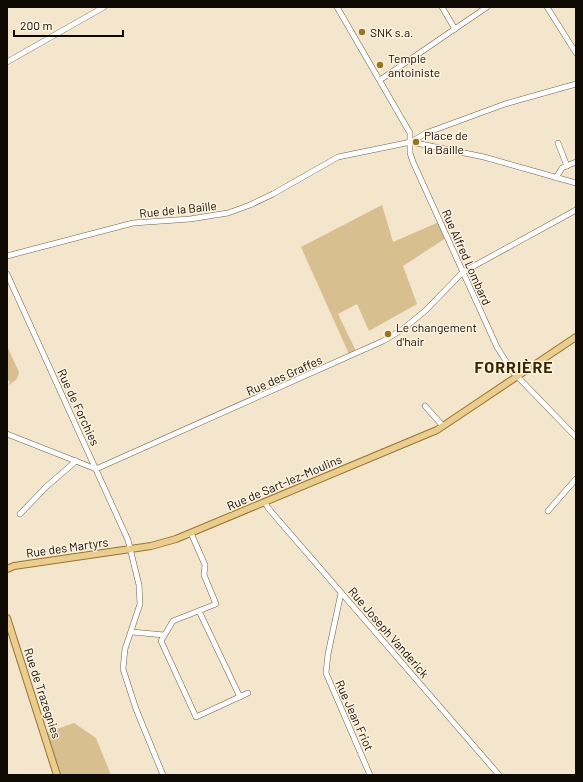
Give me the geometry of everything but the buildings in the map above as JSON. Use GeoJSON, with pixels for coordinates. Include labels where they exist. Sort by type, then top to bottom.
{"type":"FeatureCollection","features":[{"type":"Feature","properties":{"kind":"main road","name":"Rue de Sart-lez-Moulins"},"geometry":{"type":"LineString","coordinates":[[130,549],[167,542],[191,533],[444,426],[576,337]]}},
{"type":"Feature","properties":{"kind":"main road","name":"Rue des Martyrs"},"geometry":{"type":"LineString","coordinates":[[7,569],[14,566],[130,549]]}},
{"type":"Feature","properties":{"kind":"main road","name":"Rue de Trazegnies"},"geometry":{"type":"LineString","coordinates":[[7,618],[57,775]]}},
{"type":"Feature","properties":{"kind":"street"},"geometry":{"type":"LineString","coordinates":[[7,62],[104,7]]}},
{"type":"Feature","properties":{"kind":"street","name":"Rue Alfred Lombard"},"geometry":{"type":"LineString","coordinates":[[337,7],[410,133],[410,152],[413,162],[497,347],[517,376],[576,437]]}},
{"type":"Feature","properties":{"kind":"street"},"geometry":{"type":"LineString","coordinates":[[442,7],[455,29]]}},
{"type":"Feature","properties":{"kind":"street"},"geometry":{"type":"LineString","coordinates":[[380,80],[487,7]]}},
{"type":"Feature","properties":{"kind":"street"},"geometry":{"type":"LineString","coordinates":[[547,7],[576,53]]}},
{"type":"Feature","properties":{"kind":"street"},"geometry":{"type":"LineString","coordinates":[[411,142],[426,133],[505,104],[576,84]]}},
{"type":"Feature","properties":{"kind":"street"},"geometry":{"type":"LineString","coordinates":[[411,142],[484,157],[576,183]]}},
{"type":"Feature","properties":{"kind":"street","name":"Rue de la Baille"},"geometry":{"type":"LineString","coordinates":[[7,256],[133,223],[190,219],[228,213],[273,194],[338,157],[411,142]]}},
{"type":"Feature","properties":{"kind":"street"},"geometry":{"type":"LineString","coordinates":[[558,143],[567,166]]}},
{"type":"Feature","properties":{"kind":"street"},"geometry":{"type":"LineString","coordinates":[[556,178],[559,171],[576,162]]}},
{"type":"Feature","properties":{"kind":"street","name":"Rue des Graffes"},"geometry":{"type":"LineString","coordinates":[[96,469],[383,341],[403,329],[425,311],[463,272],[576,210]]}},
{"type":"Feature","properties":{"kind":"street","name":"Rue de Forchies"},"geometry":{"type":"LineString","coordinates":[[7,274],[128,540],[140,596],[138,613],[124,653],[124,673],[136,709],[163,775]]}},
{"type":"Feature","properties":{"kind":"street"},"geometry":{"type":"LineString","coordinates":[[425,406],[444,426]]}},
{"type":"Feature","properties":{"kind":"street"},"geometry":{"type":"LineString","coordinates":[[7,434],[96,469]]}},
{"type":"Feature","properties":{"kind":"street"},"geometry":{"type":"LineString","coordinates":[[20,514],[76,461]]}},
{"type":"Feature","properties":{"kind":"street"},"geometry":{"type":"LineString","coordinates":[[548,510],[576,479]]}},
{"type":"Feature","properties":{"kind":"street","name":"Rue Joseph Vanderick"},"geometry":{"type":"LineString","coordinates":[[265,502],[268,508],[499,775]]}},
{"type":"Feature","properties":{"kind":"street"},"geometry":{"type":"LineString","coordinates":[[191,533],[205,565],[204,575],[216,604],[173,621],[161,641],[196,717],[248,693]]}},
{"type":"Feature","properties":{"kind":"street","name":"Rue Jean Friot"},"geometry":{"type":"LineString","coordinates":[[341,592],[328,654],[326,673],[370,775]]}},
{"type":"Feature","properties":{"kind":"street"},"geometry":{"type":"LineString","coordinates":[[199,611],[240,697]]}},
{"type":"Feature","properties":{"kind":"street"},"geometry":{"type":"LineString","coordinates":[[132,632],[164,635]]}},
{"type":"Feature","properties":{"kind":"shaded area"},"geometry":{"type":"Polygon","coordinates":[[[382,205],[393,242],[439,222],[446,238],[403,266],[417,304],[369,331],[357,304],[338,314],[356,351],[349,354],[301,247],[382,205]]]}},
{"type":"Feature","properties":{"kind":"shaded area"},"geometry":{"type":"Polygon","coordinates":[[[7,346],[19,372],[17,379],[9,385],[10,381],[7,380],[7,346]]]}},
{"type":"Feature","properties":{"kind":"shaded area"},"geometry":{"type":"Polygon","coordinates":[[[74,723],[96,738],[111,775],[60,775],[46,733],[74,723]]]}},
{"type":"Feature","properties":{"kind":"place","name":"SNK s.a."},"geometry":{"type":"Point","coordinates":[362,32]}},
{"type":"Feature","properties":{"kind":"place","name":"Temple antoiniste"},"geometry":{"type":"Point","coordinates":[380,65]}},
{"type":"Feature","properties":{"kind":"place","name":"Place de la Baille"},"geometry":{"type":"Point","coordinates":[416,142]}},
{"type":"Feature","properties":{"kind":"place","name":"Le changement d'hair"},"geometry":{"type":"Point","coordinates":[388,334]}},
{"type":"Feature","properties":{"kind":"district","name":"FORRIÈRE"},"geometry":{"type":"Point","coordinates":[514,366]}}]}
